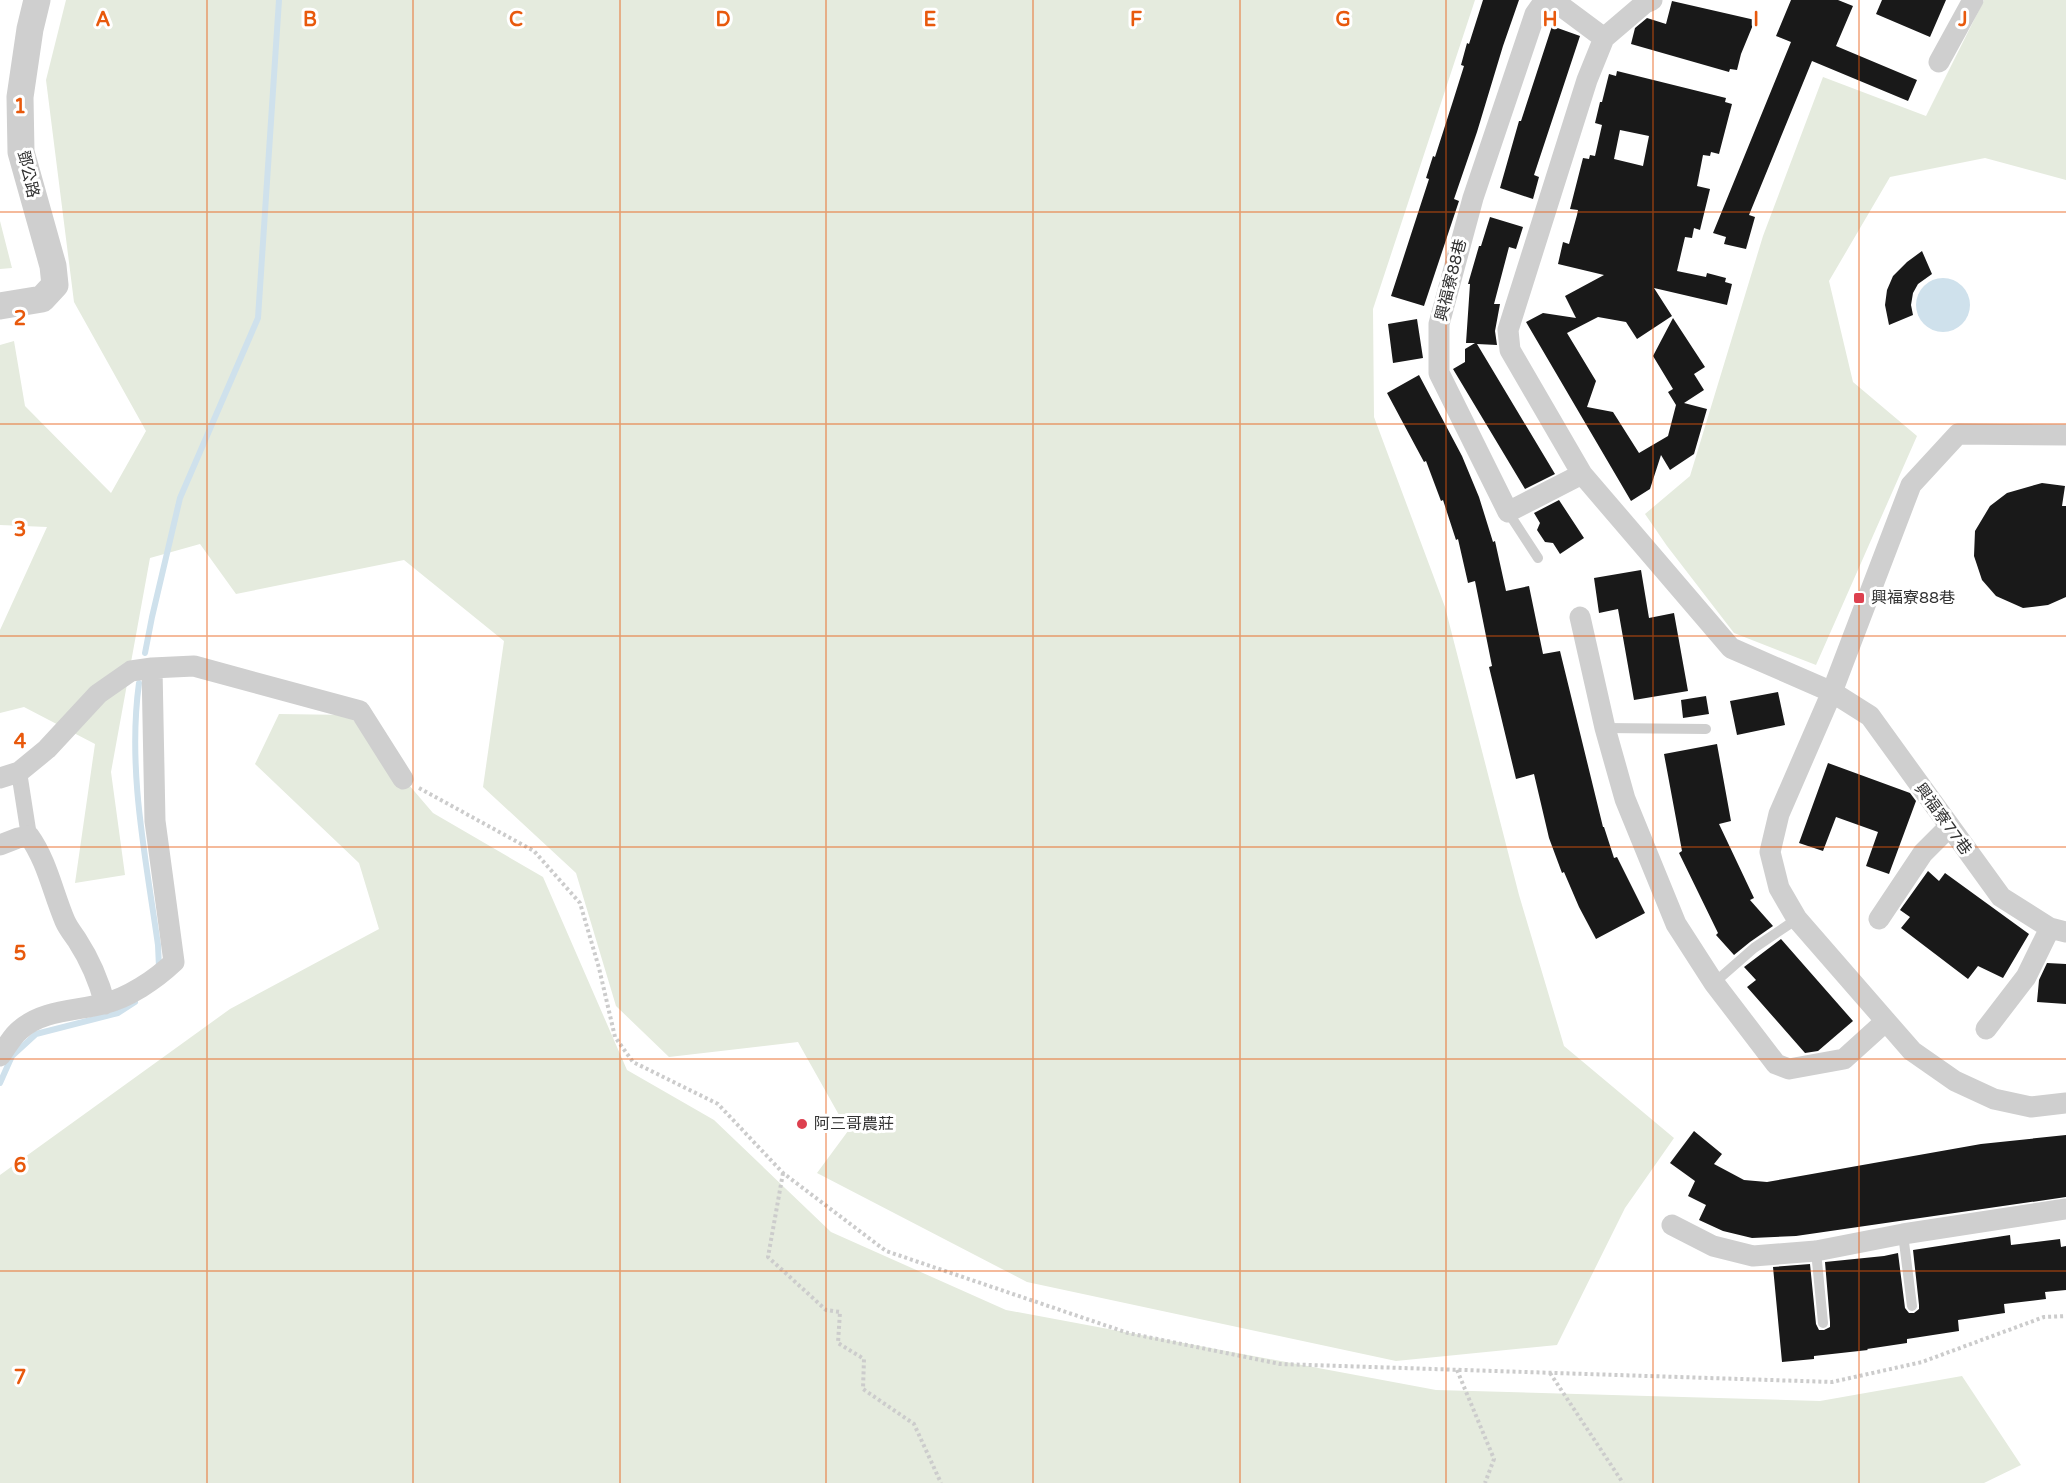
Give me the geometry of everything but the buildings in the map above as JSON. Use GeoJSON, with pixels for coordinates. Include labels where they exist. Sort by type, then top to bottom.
{"type":"FeatureCollection","features":[{"type":"Feature","properties":{"kind":"street","name":"鄧公路"},"geometry":{"type":"LineString","coordinates":[[0,306],[42,299],[55,285],[53,266],[21,152],[20,97],[30,29],[37,0]]}},
{"type":"Feature","properties":{"kind":"street","name":"興福寮88巷"},"geometry":{"type":"LineString","coordinates":[[1508,512],[1439,373],[1439,324],[1473,198],[1535,14],[1545,0]]}},
{"type":"Feature","properties":{"kind":"street"},"geometry":{"type":"LineString","coordinates":[[1553,0],[1604,38]]}},
{"type":"Feature","properties":{"kind":"street"},"geometry":{"type":"LineString","coordinates":[[1652,0],[1645,3],[1604,38],[1587,80],[1508,330],[1510,350],[1582,474],[1731,648],[1832,692]]}},
{"type":"Feature","properties":{"kind":"street"},"geometry":{"type":"LineString","coordinates":[[1939,62],[1973,0]]}},
{"type":"Feature","properties":{"kind":"street"},"geometry":{"type":"LineString","coordinates":[[2066,435],[1958,434],[1911,485],[1832,692],[1779,814],[1770,852],[1779,888],[1797,919],[1912,1051],[1955,1081],[1995,1099],[2031,1107],[2066,1103]]}},
{"type":"Feature","properties":{"kind":"street"},"geometry":{"type":"LineString","coordinates":[[1508,512],[1582,474]]}},
{"type":"Feature","properties":{"kind":"street"},"geometry":{"type":"LineString","coordinates":[[1580,617],[1605,728],[1625,800],[1676,924],[1714,983],[1776,1064],[1789,1069],[1844,1059],[1886,1021]]}},
{"type":"Feature","properties":{"kind":"street"},"geometry":{"type":"LineString","coordinates":[[105,1004],[99,980],[66,924],[40,855],[29,836],[10,775],[47,749],[98,694],[131,670],[194,666],[360,711],[403,779]]}},
{"type":"Feature","properties":{"kind":"street"},"geometry":{"type":"LineString","coordinates":[[0,1056],[20,1030],[44,1016],[105,1004],[152,979],[174,962],[155,821],[152,668]]}},
{"type":"Feature","properties":{"kind":"street","name":"興福寮77巷"},"geometry":{"type":"LineString","coordinates":[[1832,692],[1870,716],[2001,897],[2058,930]]}},
{"type":"Feature","properties":{"kind":"street"},"geometry":{"type":"LineString","coordinates":[[1878,919],[1923,853],[1949,827]]}},
{"type":"Feature","properties":{"kind":"street"},"geometry":{"type":"LineString","coordinates":[[0,845],[29,836]]}},
{"type":"Feature","properties":{"kind":"street"},"geometry":{"type":"LineString","coordinates":[[1986,1029],[2058,930]]}},
{"type":"Feature","properties":{"kind":"street"},"geometry":{"type":"LineString","coordinates":[[1672,1225],[1713,1246],[1753,1256],[1816,1251],[1903,1234],[2066,1209]]}},
{"type":"Feature","properties":{"kind":"lane"},"geometry":{"type":"LineString","coordinates":[[1508,512],[1538,558]]}},
{"type":"Feature","properties":{"kind":"lane"},"geometry":{"type":"LineString","coordinates":[[1605,728],[1706,729]]}},
{"type":"Feature","properties":{"kind":"lane"},"geometry":{"type":"LineString","coordinates":[[1714,983],[1754,948],[1797,919]]}},
{"type":"Feature","properties":{"kind":"lane"},"geometry":{"type":"LineString","coordinates":[[1903,1234],[1911,1306]]}},
{"type":"Feature","properties":{"kind":"lane"},"geometry":{"type":"LineString","coordinates":[[1816,1251],[1823,1323]]}},
{"type":"Feature","properties":{"kind":"path"},"geometry":{"type":"LineString","coordinates":[[403,779],[534,851],[580,903],[599,968],[615,1037],[633,1062],[718,1104],[783,1173],[886,1251],[1128,1333],[1280,1364],[1832,1382],[1922,1362],[2044,1317],[2066,1316]]}},
{"type":"Feature","properties":{"kind":"path"},"geometry":{"type":"LineString","coordinates":[[783,1173],[768,1257],[826,1310],[840,1312],[838,1343],[864,1359],[863,1389],[914,1424],[941,1483]]}},
{"type":"Feature","properties":{"kind":"path"},"geometry":{"type":"LineString","coordinates":[[1457,1370],[1494,1460],[1485,1483]]}},
{"type":"Feature","properties":{"kind":"path"},"geometry":{"type":"LineString","coordinates":[[1550,1373],[1623,1483]]}},
{"type":"Feature","properties":{"kind":"shaded area"},"geometry":{"type":"Polygon","coordinates":[[[66,0],[1475,0],[1373,309],[1374,417],[1445,607],[1519,895],[1564,1046],[1674,1138],[1625,1208],[1557,1345],[1396,1361],[1027,1282],[817,1173],[848,1131],[798,1042],[669,1057],[616,1006],[576,873],[483,787],[504,641],[404,560],[236,594],[200,544],[150,558],[111,772],[125,875],[75,883],[95,744],[24,707],[0,713],[0,630],[47,527],[0,525],[0,345],[14,341],[25,406],[111,493],[146,431],[74,302],[46,80],[66,0]]]}},
{"type":"Feature","properties":{"kind":"shaded area"},"geometry":{"type":"Polygon","coordinates":[[[1984,0],[2066,0],[2066,180],[1985,158],[1890,177],[1829,281],[1853,382],[1917,436],[1816,665],[1734,633],[1645,514],[1690,476],[1763,236],[1823,77],[1926,116],[1984,0]]]}},
{"type":"Feature","properties":{"kind":"shaded area"},"geometry":{"type":"Polygon","coordinates":[[[0,221],[12,268],[0,269],[0,221]]]}},
{"type":"Feature","properties":{"kind":"shaded area"},"geometry":{"type":"Polygon","coordinates":[[[279,714],[349,715],[433,813],[543,877],[627,1070],[714,1120],[831,1232],[1006,1310],[1436,1390],[1820,1401],[1962,1376],[2021,1465],[1984,1483],[0,1483],[0,1175],[230,1009],[379,929],[359,863],[255,764],[279,714]]]}},
{"type":"Feature","properties":{"kind":"water"},"geometry":{"type":"Polygon","coordinates":[[[1938,278],[1948,278],[1958,282],[1966,290],[1970,305],[1966,320],[1958,328],[1948,332],[1938,332],[1928,328],[1920,320],[1916,310],[1916,300],[1920,290],[1928,282],[1938,278]]]}},
{"type":"Feature","properties":{"kind":"waterway"},"geometry":{"type":"LineString","coordinates":[[145,653],[180,498],[258,318],[279,0]]}},
{"type":"Feature","properties":{"kind":"waterway"},"geometry":{"type":"LineString","coordinates":[[139,683],[135,749],[137,781],[159,967]]}},
{"type":"Feature","properties":{"kind":"waterway"},"geometry":{"type":"LineString","coordinates":[[0,1083],[12,1056],[36,1034],[118,1013],[135,1002]]}},
{"type":"Feature","properties":{"kind":"place","name":"興福寮88巷"},"geometry":{"type":"Point","coordinates":[1859,598]}},
{"type":"Feature","properties":{"kind":"place","name":"阿三哥農莊"},"geometry":{"type":"Point","coordinates":[802,1124]}}]}
